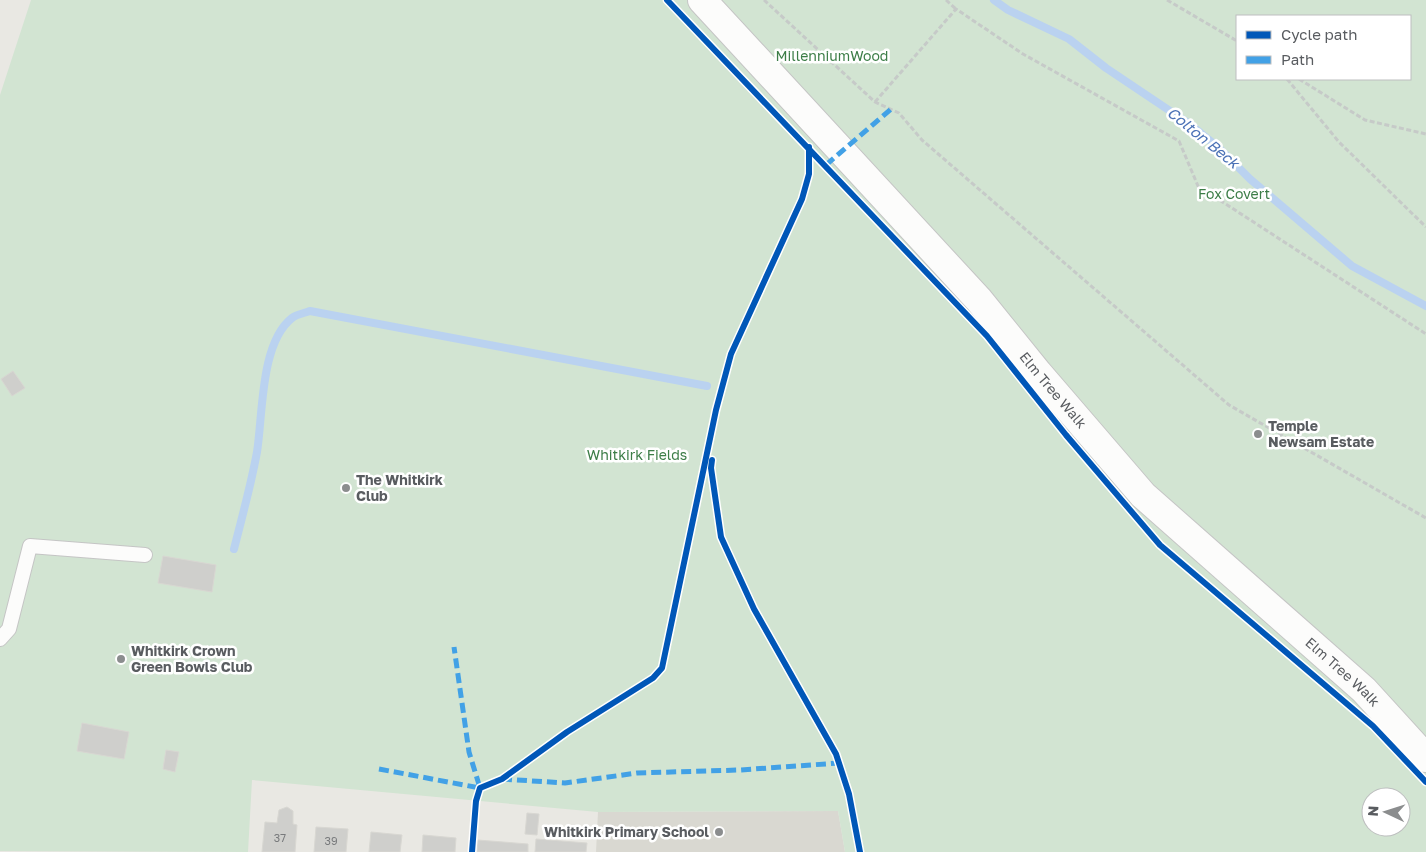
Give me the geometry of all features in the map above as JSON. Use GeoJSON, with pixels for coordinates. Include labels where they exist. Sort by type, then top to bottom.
{"type":"FeatureCollection","features":[{"type":"Feature","properties":{"kind":"street","name":"Elm Tree Walk"},"geometry":{"type":"LineString","coordinates":[[702,0],[979,300],[1038,373],[1143,495],[1364,690],[1426,758]]}},
{"type":"Feature","properties":{"kind":"lane"},"geometry":{"type":"LineString","coordinates":[[0,639],[9,629],[30,546],[144,556]]}},
{"type":"Feature","properties":{"kind":"path"},"geometry":{"type":"LineString","coordinates":[[764,0],[875,102],[899,113],[922,140],[1229,405],[1426,518]]}},
{"type":"Feature","properties":{"kind":"path"},"geometry":{"type":"LineString","coordinates":[[946,0],[956,9],[1023,54],[1179,141],[1198,186],[1426,334]]}},
{"type":"Feature","properties":{"kind":"path"},"geometry":{"type":"LineString","coordinates":[[1167,0],[1236,40]]}},
{"type":"Feature","properties":{"kind":"path"},"geometry":{"type":"LineString","coordinates":[[875,102],[956,9]]}},
{"type":"Feature","properties":{"kind":"path"},"geometry":{"type":"LineString","coordinates":[[1288,80],[1339,142],[1426,227]]}},
{"type":"Feature","properties":{"kind":"path"},"geometry":{"type":"LineString","coordinates":[[1300,80],[1365,120],[1426,134]]}},
{"type":"Feature","properties":{"kind":"shaded area","name":"Whitkirk Primary School"},"geometry":{"type":"Polygon","coordinates":[[[838,811],[845,852],[596,852],[598,812],[838,811]]]}},
{"type":"Feature","properties":{"kind":"green space","name":"Whitkirk Fields"},"geometry":{"type":"Polygon","coordinates":[[[31,0],[1426,0],[1426,852],[845,852],[838,811],[598,812],[252,780],[248,852],[0,851],[0,95],[31,0]]]}},
{"type":"Feature","properties":{"kind":"building"},"geometry":{"type":"Polygon","coordinates":[[[13,371],[25,388],[12,396],[1,379],[13,371]]]}},
{"type":"Feature","properties":{"kind":"building"},"geometry":{"type":"Polygon","coordinates":[[[163,556],[216,565],[212,592],[158,583],[163,556]]]}},
{"type":"Feature","properties":{"kind":"building"},"geometry":{"type":"Polygon","coordinates":[[[82,723],[129,732],[124,759],[77,751],[82,723]]]}},
{"type":"Feature","properties":{"kind":"building"},"geometry":{"type":"Polygon","coordinates":[[[166,750],[179,752],[175,772],[163,769],[166,750]]]}},
{"type":"Feature","properties":{"kind":"building"},"geometry":{"type":"Polygon","coordinates":[[[287,807],[293,811],[293,824],[297,825],[295,852],[262,852],[265,822],[277,823],[279,810],[287,807]]]}},
{"type":"Feature","properties":{"kind":"building"},"geometry":{"type":"Polygon","coordinates":[[[527,813],[539,814],[537,835],[525,834],[527,813]]]}},
{"type":"Feature","properties":{"kind":"building"},"geometry":{"type":"Polygon","coordinates":[[[316,827],[348,829],[346,852],[314,852],[316,827]]]}},
{"type":"Feature","properties":{"kind":"building"},"geometry":{"type":"Polygon","coordinates":[[[371,832],[402,835],[400,852],[369,852],[371,832]]]}},
{"type":"Feature","properties":{"kind":"building"},"geometry":{"type":"Polygon","coordinates":[[[423,835],[456,838],[455,852],[422,852],[423,835]]]}},
{"type":"Feature","properties":{"kind":"building"},"geometry":{"type":"Polygon","coordinates":[[[536,839],[587,843],[586,852],[535,852],[536,839]]]}},
{"type":"Feature","properties":{"kind":"building"},"geometry":{"type":"Polygon","coordinates":[[[478,840],[528,844],[528,852],[477,852],[478,840]]]}},
{"type":"Feature","properties":{"kind":"waterway","name":"Colton Beck"},"geometry":{"type":"LineString","coordinates":[[994,0],[1008,10],[1069,39],[1106,68],[1191,125],[1220,149],[1250,179],[1352,266],[1426,306]]}},
{"type":"Feature","properties":{"kind":"waterway"},"geometry":{"type":"LineString","coordinates":[[234,549],[257,452],[268,362],[274,344],[282,329],[292,318],[310,311],[707,386]]}},
{"type":"Feature","properties":{"kind":"marked path"},"geometry":{"type":"LineString","coordinates":[[826,165],[891,109]]}},
{"type":"Feature","properties":{"kind":"marked path"},"geometry":{"type":"LineString","coordinates":[[379,769],[480,788],[469,752],[454,647]]}},
{"type":"Feature","properties":{"kind":"marked path"},"geometry":{"type":"LineString","coordinates":[[502,779],[565,783],[637,773],[740,770],[839,763]]}},
{"type":"Feature","properties":{"kind":"cycle path"},"geometry":{"type":"LineString","coordinates":[[667,0],[987,336],[1066,435],[1160,545],[1373,726],[1426,782]]}},
{"type":"Feature","properties":{"kind":"cycle path"},"geometry":{"type":"LineString","coordinates":[[472,852],[476,801],[480,788],[502,779],[567,732],[653,678],[662,668],[716,410],[731,354],[802,199],[809,174],[809,147]]}},
{"type":"Feature","properties":{"kind":"cycle path"},"geometry":{"type":"LineString","coordinates":[[712,460],[711,468],[721,537],[754,609],[836,754],[849,794],[860,852]]}},
{"type":"Feature","properties":{"kind":"place","name":"Temple Newsam Estate"},"geometry":{"type":"Point","coordinates":[1258,434]}},
{"type":"Feature","properties":{"kind":"place","name":"The Whitkirk Club"},"geometry":{"type":"Point","coordinates":[346,488]}},
{"type":"Feature","properties":{"kind":"place","name":"Whitkirk Crown Green Bowls Club"},"geometry":{"type":"Point","coordinates":[121,659]}},
{"type":"Feature","properties":{"kind":"place","name":"Whitkirk Primary School"},"geometry":{"type":"Point","coordinates":[719,832]}},
{"type":"Feature","properties":{"kind":"park label","name":"MillenniumWood"},"geometry":{"type":"Point","coordinates":[832,56]}},
{"type":"Feature","properties":{"kind":"park label","name":"Fox Covert"},"geometry":{"type":"Point","coordinates":[1234,194]}}]}
